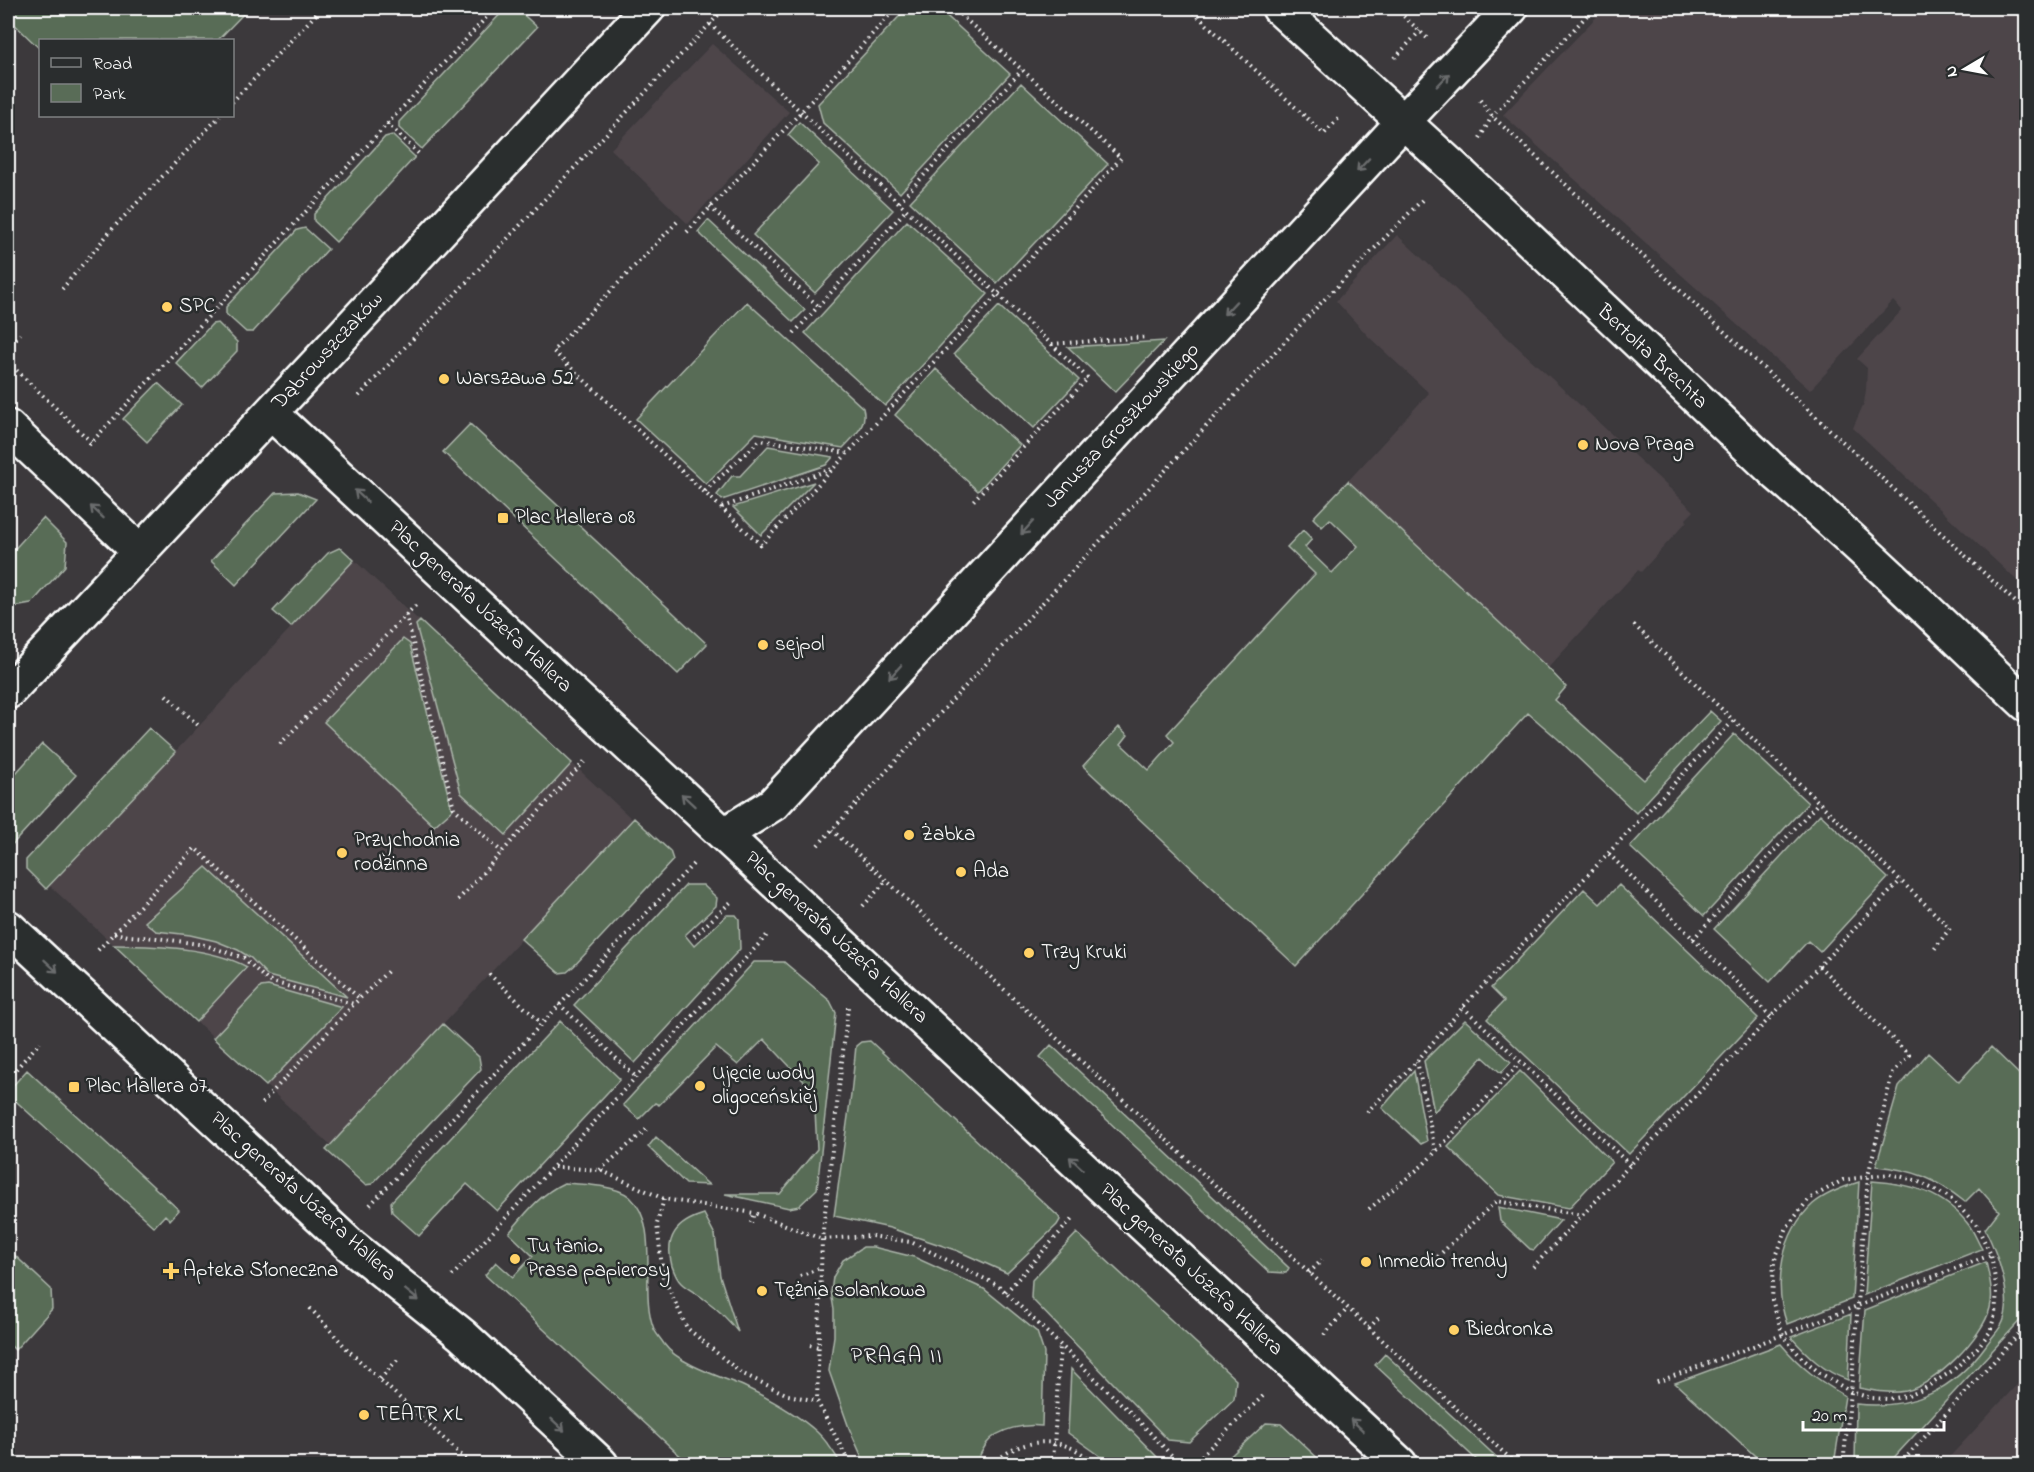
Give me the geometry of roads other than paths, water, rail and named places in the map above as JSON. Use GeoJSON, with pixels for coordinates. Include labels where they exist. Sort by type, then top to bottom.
{"type":"FeatureCollection","features":[{"type":"Feature","properties":{"kind":"street","name":"Dąbrowszczaków"},"geometry":{"type":"LineString","coordinates":[[13,674],[140,552],[648,8]]}},
{"type":"Feature","properties":{"kind":"street","name":"Bertolta Brechta"},"geometry":{"type":"LineString","coordinates":[[1279,8],[1453,168],[1778,475],[1833,521],[2026,704]]}},
{"type":"Feature","properties":{"kind":"street","name":"Janusza Groszkowskiego"},"geometry":{"type":"LineString","coordinates":[[725,834],[773,804],[1402,122],[1511,8]]}},
{"type":"Feature","properties":{"kind":"street","name":"Plac generała Józefa Hallera"},"geometry":{"type":"LineString","coordinates":[[271,413],[1400,1464]]}},
{"type":"Feature","properties":{"kind":"street"},"geometry":{"type":"LineString","coordinates":[[8,427],[140,552]]}},
{"type":"Feature","properties":{"kind":"street","name":"Plac generała Józefa Hallera"},"geometry":{"type":"LineString","coordinates":[[8,927],[350,1245],[462,1335],[601,1464]]}},
{"type":"Feature","properties":{"kind":"place","name":"SPC"},"geometry":{"type":"Point","coordinates":[167,307]}},
{"type":"Feature","properties":{"kind":"place","name":"Warszawa 52"},"geometry":{"type":"Point","coordinates":[444,379]}},
{"type":"Feature","properties":{"kind":"place","name":"Nova Praga"},"geometry":{"type":"Point","coordinates":[1583,445]}},
{"type":"Feature","properties":{"kind":"place","name":"Plac Hallera 08"},"geometry":{"type":"Point","coordinates":[503,518]}},
{"type":"Feature","properties":{"kind":"place","name":"sejpol"},"geometry":{"type":"Point","coordinates":[763,645]}},
{"type":"Feature","properties":{"kind":"place","name":"Żabka"},"geometry":{"type":"Point","coordinates":[909,835]}},
{"type":"Feature","properties":{"kind":"place","name":"Przychodnia rodzinna"},"geometry":{"type":"Point","coordinates":[342,853]}},
{"type":"Feature","properties":{"kind":"place","name":"Ada"},"geometry":{"type":"Point","coordinates":[961,872]}},
{"type":"Feature","properties":{"kind":"place","name":"Trzy Kruki"},"geometry":{"type":"Point","coordinates":[1029,953]}},
{"type":"Feature","properties":{"kind":"place","name":"Ujęcie wody oligoceńskiej"},"geometry":{"type":"Point","coordinates":[700,1086]}},
{"type":"Feature","properties":{"kind":"place","name":"Plac Hallera 07"},"geometry":{"type":"Point","coordinates":[74,1087]}},
{"type":"Feature","properties":{"kind":"place","name":"Tu tanio. Prasa papierosy"},"geometry":{"type":"Point","coordinates":[515,1259]}},
{"type":"Feature","properties":{"kind":"place","name":"Inmedio trendy"},"geometry":{"type":"Point","coordinates":[1366,1262]}},
{"type":"Feature","properties":{"kind":"place","name":"Apteka Słoneczna"},"geometry":{"type":"Point","coordinates":[171,1271]}},
{"type":"Feature","properties":{"kind":"place","name":"Tężnia solankowa"},"geometry":{"type":"Point","coordinates":[762,1291]}},
{"type":"Feature","properties":{"kind":"place","name":"Biedronka"},"geometry":{"type":"Point","coordinates":[1454,1330]}},
{"type":"Feature","properties":{"kind":"place","name":"TEATR XL"},"geometry":{"type":"Point","coordinates":[364,1415]}},
{"type":"Feature","properties":{"kind":"district","name":"PRAGA II"},"geometry":{"type":"Point","coordinates":[897,1357]}}]}
